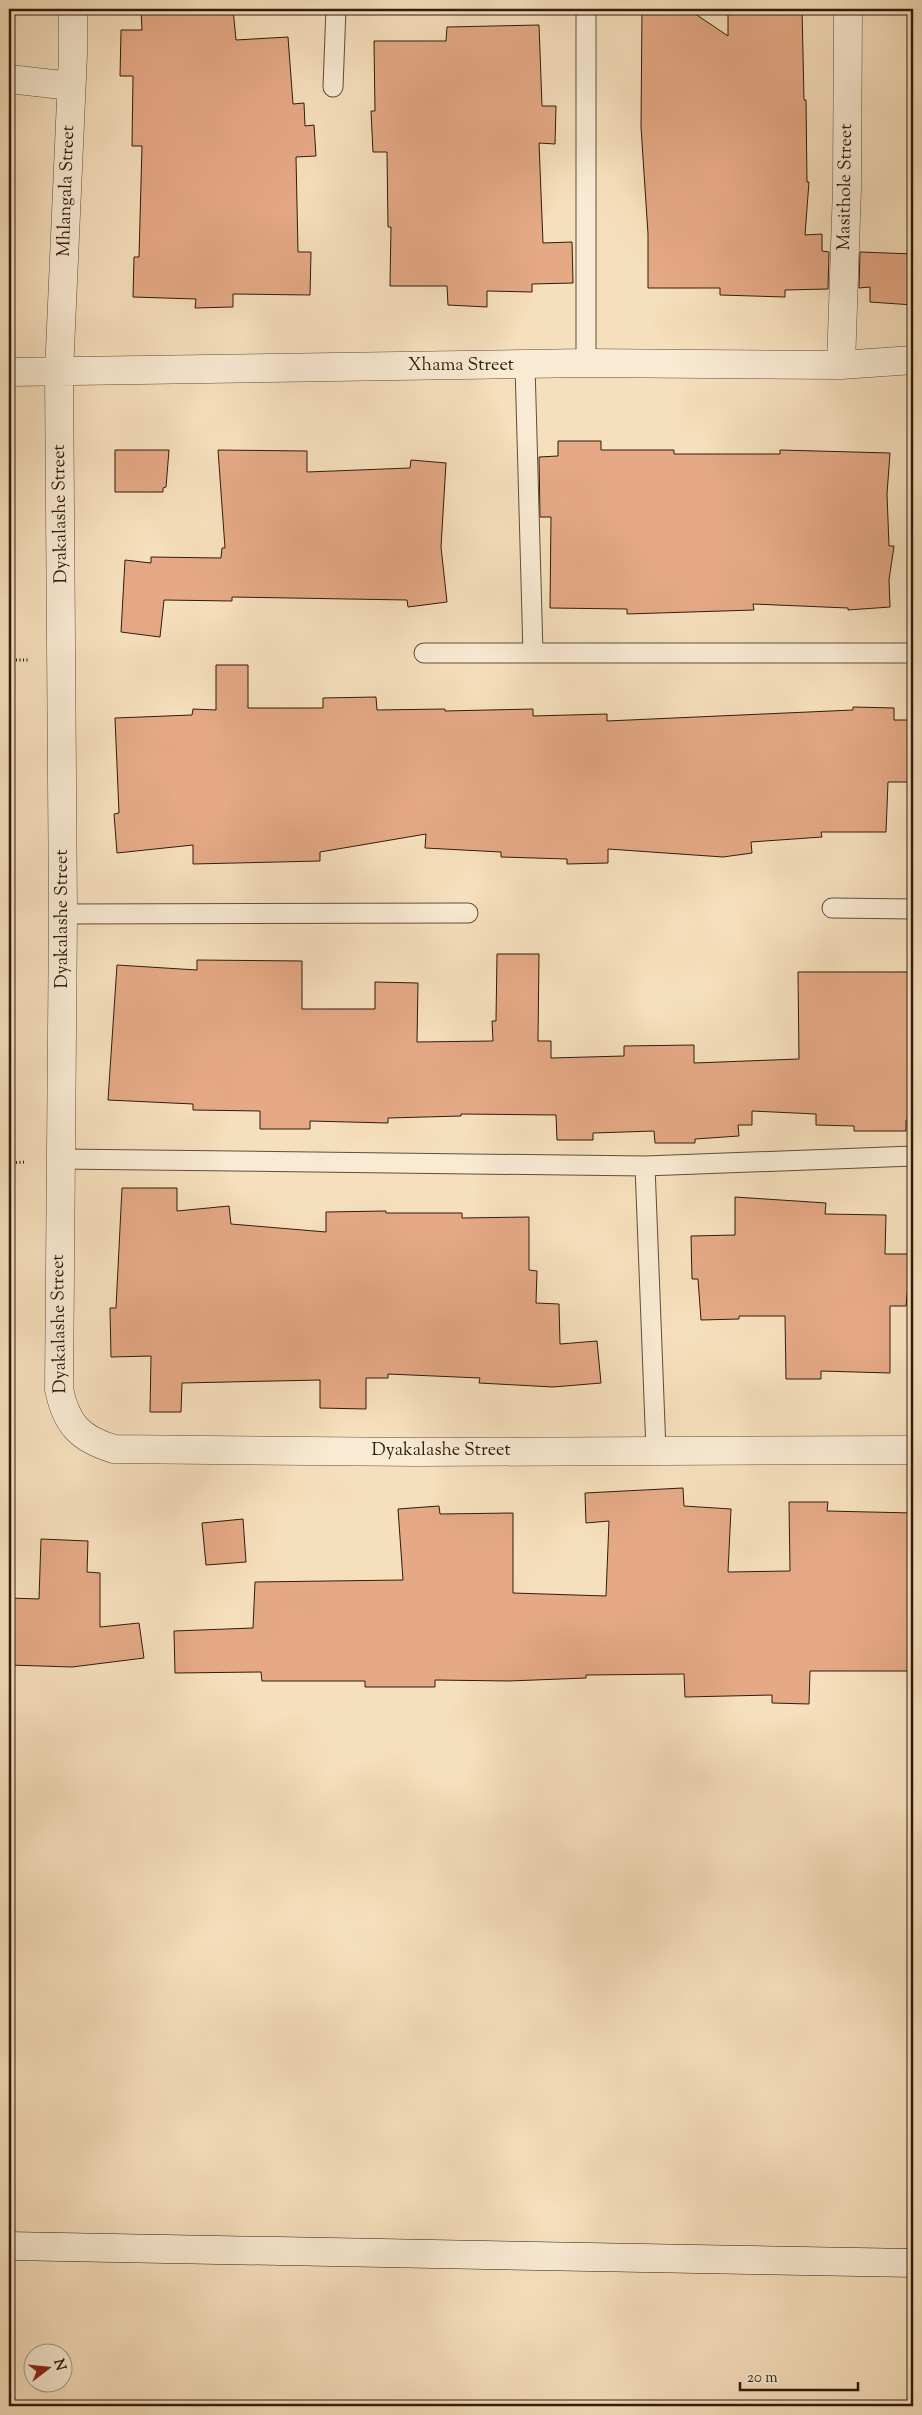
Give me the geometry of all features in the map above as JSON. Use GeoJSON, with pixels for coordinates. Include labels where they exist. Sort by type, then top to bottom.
{"type":"FeatureCollection","features":[{"type":"Feature","properties":{"kind":"street","name":"Mhlangala Street"},"geometry":{"type":"LineString","coordinates":[[59,372],[73,9]]}},
{"type":"Feature","properties":{"kind":"street","name":"Masithole Street"},"geometry":{"type":"LineString","coordinates":[[841,365],[847,188],[848,9]]}},
{"type":"Feature","properties":{"kind":"street"},"geometry":{"type":"LineString","coordinates":[[9,79],[71,86]]}},
{"type":"Feature","properties":{"kind":"street","name":"Xhama Street"},"geometry":{"type":"LineString","coordinates":[[9,372],[586,363],[841,365],[913,360]]}},
{"type":"Feature","properties":{"kind":"street","name":"Dyakalashe Street"},"geometry":{"type":"LineString","coordinates":[[59,372],[63,914],[58,1389],[63,1408],[71,1423],[95,1444],[114,1449],[416,1452],[913,1450]]}},
{"type":"Feature","properties":{"kind":"street"},"geometry":{"type":"LineString","coordinates":[[9,2246],[913,2263]]}},
{"type":"Feature","properties":{"kind":"lane"},"geometry":{"type":"LineString","coordinates":[[333,87],[336,9]]}},
{"type":"Feature","properties":{"kind":"lane"},"geometry":{"type":"LineString","coordinates":[[586,9],[586,363]]}},
{"type":"Feature","properties":{"kind":"lane"},"geometry":{"type":"LineString","coordinates":[[525,365],[533,653]]}},
{"type":"Feature","properties":{"kind":"lane"},"geometry":{"type":"LineString","coordinates":[[424,652],[913,653]]}},
{"type":"Feature","properties":{"kind":"lane"},"geometry":{"type":"LineString","coordinates":[[832,908],[913,908]]}},
{"type":"Feature","properties":{"kind":"lane"},"geometry":{"type":"LineString","coordinates":[[63,914],[468,912]]}},
{"type":"Feature","properties":{"kind":"lane"},"geometry":{"type":"LineString","coordinates":[[60,1159],[645,1166],[913,1156]]}},
{"type":"Feature","properties":{"kind":"lane"},"geometry":{"type":"LineString","coordinates":[[645,1166],[656,1450]]}},
{"type":"Feature","properties":{"kind":"building"},"geometry":{"type":"Polygon","coordinates":[[[141,9],[233,9],[236,40],[288,37],[293,104],[304,103],[305,126],[314,125],[316,156],[296,157],[298,252],[311,252],[310,295],[233,294],[233,307],[195,308],[196,299],[133,297],[134,257],[139,257],[142,146],[132,146],[133,76],[120,76],[121,30],[142,30],[141,9]]]}},
{"type":"Feature","properties":{"kind":"building"},"geometry":{"type":"Polygon","coordinates":[[[642,9],[688,9],[728,36],[728,9],[802,9],[807,182],[809,182],[805,235],[822,234],[822,251],[829,252],[828,289],[785,290],[785,297],[720,295],[720,288],[648,288],[648,234],[641,127],[642,9]]]}},
{"type":"Feature","properties":{"kind":"building"},"geometry":{"type":"Polygon","coordinates":[[[539,25],[542,106],[556,106],[555,144],[539,143],[543,243],[572,242],[573,283],[532,284],[532,292],[487,291],[487,307],[448,305],[447,286],[390,286],[391,227],[388,227],[387,152],[373,152],[371,111],[375,111],[374,41],[446,41],[447,27],[539,25]]]}},
{"type":"Feature","properties":{"kind":"building"},"geometry":{"type":"Polygon","coordinates":[[[860,252],[913,254],[913,305],[870,302],[870,287],[859,288],[860,252]]]}},
{"type":"Feature","properties":{"kind":"building"},"geometry":{"type":"Polygon","coordinates":[[[558,441],[601,441],[601,450],[674,450],[674,454],[780,454],[780,450],[890,453],[887,494],[889,546],[894,546],[889,580],[890,607],[848,610],[848,608],[753,604],[754,610],[627,614],[627,609],[550,608],[551,517],[540,517],[539,457],[558,456],[558,441]]]}},
{"type":"Feature","properties":{"kind":"building"},"geometry":{"type":"Polygon","coordinates":[[[115,450],[169,450],[166,487],[163,488],[163,492],[115,492],[115,450]]]}},
{"type":"Feature","properties":{"kind":"building"},"geometry":{"type":"Polygon","coordinates":[[[218,450],[307,451],[307,472],[410,468],[411,460],[446,463],[441,547],[447,602],[408,607],[407,600],[232,597],[232,601],[164,600],[160,637],[121,632],[125,560],[151,563],[151,557],[221,558],[222,548],[225,548],[218,450]]]}},
{"type":"Feature","properties":{"kind":"building"},"geometry":{"type":"Polygon","coordinates":[[[216,665],[248,665],[248,708],[323,708],[323,698],[376,697],[377,710],[533,709],[533,716],[607,714],[607,721],[853,710],[853,707],[894,708],[894,720],[913,720],[913,782],[888,782],[886,832],[821,832],[822,837],[751,842],[752,853],[723,857],[608,849],[608,863],[567,864],[567,859],[501,857],[501,852],[425,848],[426,834],[320,852],[320,861],[193,864],[193,845],[117,853],[114,814],[119,813],[115,718],[192,715],[193,709],[216,710],[216,665]]]}},
{"type":"Feature","properties":{"kind":"building"},"geometry":{"type":"Polygon","coordinates":[[[497,954],[539,954],[538,1041],[551,1041],[551,1058],[624,1056],[624,1046],[694,1045],[694,1063],[799,1059],[798,972],[913,972],[913,1120],[906,1120],[906,1131],[854,1131],[854,1126],[816,1125],[816,1114],[752,1111],[752,1125],[738,1125],[739,1136],[695,1139],[695,1143],[655,1143],[654,1131],[593,1133],[593,1140],[557,1140],[556,1115],[461,1114],[461,1116],[388,1118],[388,1123],[310,1121],[310,1129],[260,1129],[260,1111],[193,1110],[193,1104],[108,1100],[117,965],[197,970],[197,960],[302,961],[302,1009],[375,1009],[375,982],[418,983],[417,1042],[493,1041],[492,1021],[496,1021],[497,954]]]}},
{"type":"Feature","properties":{"kind":"building"},"geometry":{"type":"Polygon","coordinates":[[[122,1188],[177,1188],[177,1211],[229,1206],[231,1224],[326,1232],[326,1212],[462,1213],[462,1218],[529,1217],[529,1270],[537,1271],[536,1303],[559,1304],[560,1344],[597,1341],[601,1383],[553,1387],[479,1383],[480,1378],[388,1374],[388,1378],[366,1378],[366,1409],[320,1408],[320,1380],[182,1383],[181,1412],[150,1412],[151,1356],[111,1357],[110,1308],[116,1308],[122,1188]]]}},
{"type":"Feature","properties":{"kind":"building"},"geometry":{"type":"Polygon","coordinates":[[[735,1197],[826,1203],[825,1214],[886,1215],[885,1254],[911,1254],[906,1306],[890,1306],[890,1373],[821,1371],[821,1379],[786,1379],[785,1316],[739,1316],[739,1319],[701,1320],[698,1279],[692,1279],[691,1236],[735,1235],[735,1197]]]}},
{"type":"Feature","properties":{"kind":"building"},"geometry":{"type":"Polygon","coordinates":[[[683,1488],[684,1506],[731,1509],[728,1572],[790,1571],[789,1502],[828,1502],[827,1511],[913,1513],[913,1671],[810,1671],[809,1704],[772,1703],[772,1695],[685,1697],[684,1674],[586,1675],[586,1678],[509,1681],[435,1680],[435,1687],[365,1687],[365,1681],[262,1681],[261,1672],[175,1673],[174,1631],[253,1628],[255,1582],[403,1580],[398,1509],[439,1506],[440,1514],[513,1513],[513,1593],[606,1596],[609,1521],[586,1523],[585,1493],[683,1488]]]}},
{"type":"Feature","properties":{"kind":"building"},"geometry":{"type":"Polygon","coordinates":[[[243,1519],[246,1562],[206,1565],[202,1523],[243,1519]]]}},
{"type":"Feature","properties":{"kind":"building"},"geometry":{"type":"Polygon","coordinates":[[[41,1539],[88,1541],[87,1572],[100,1573],[100,1627],[139,1623],[144,1658],[72,1667],[9,1665],[9,1598],[39,1599],[41,1539]]]}}]}
